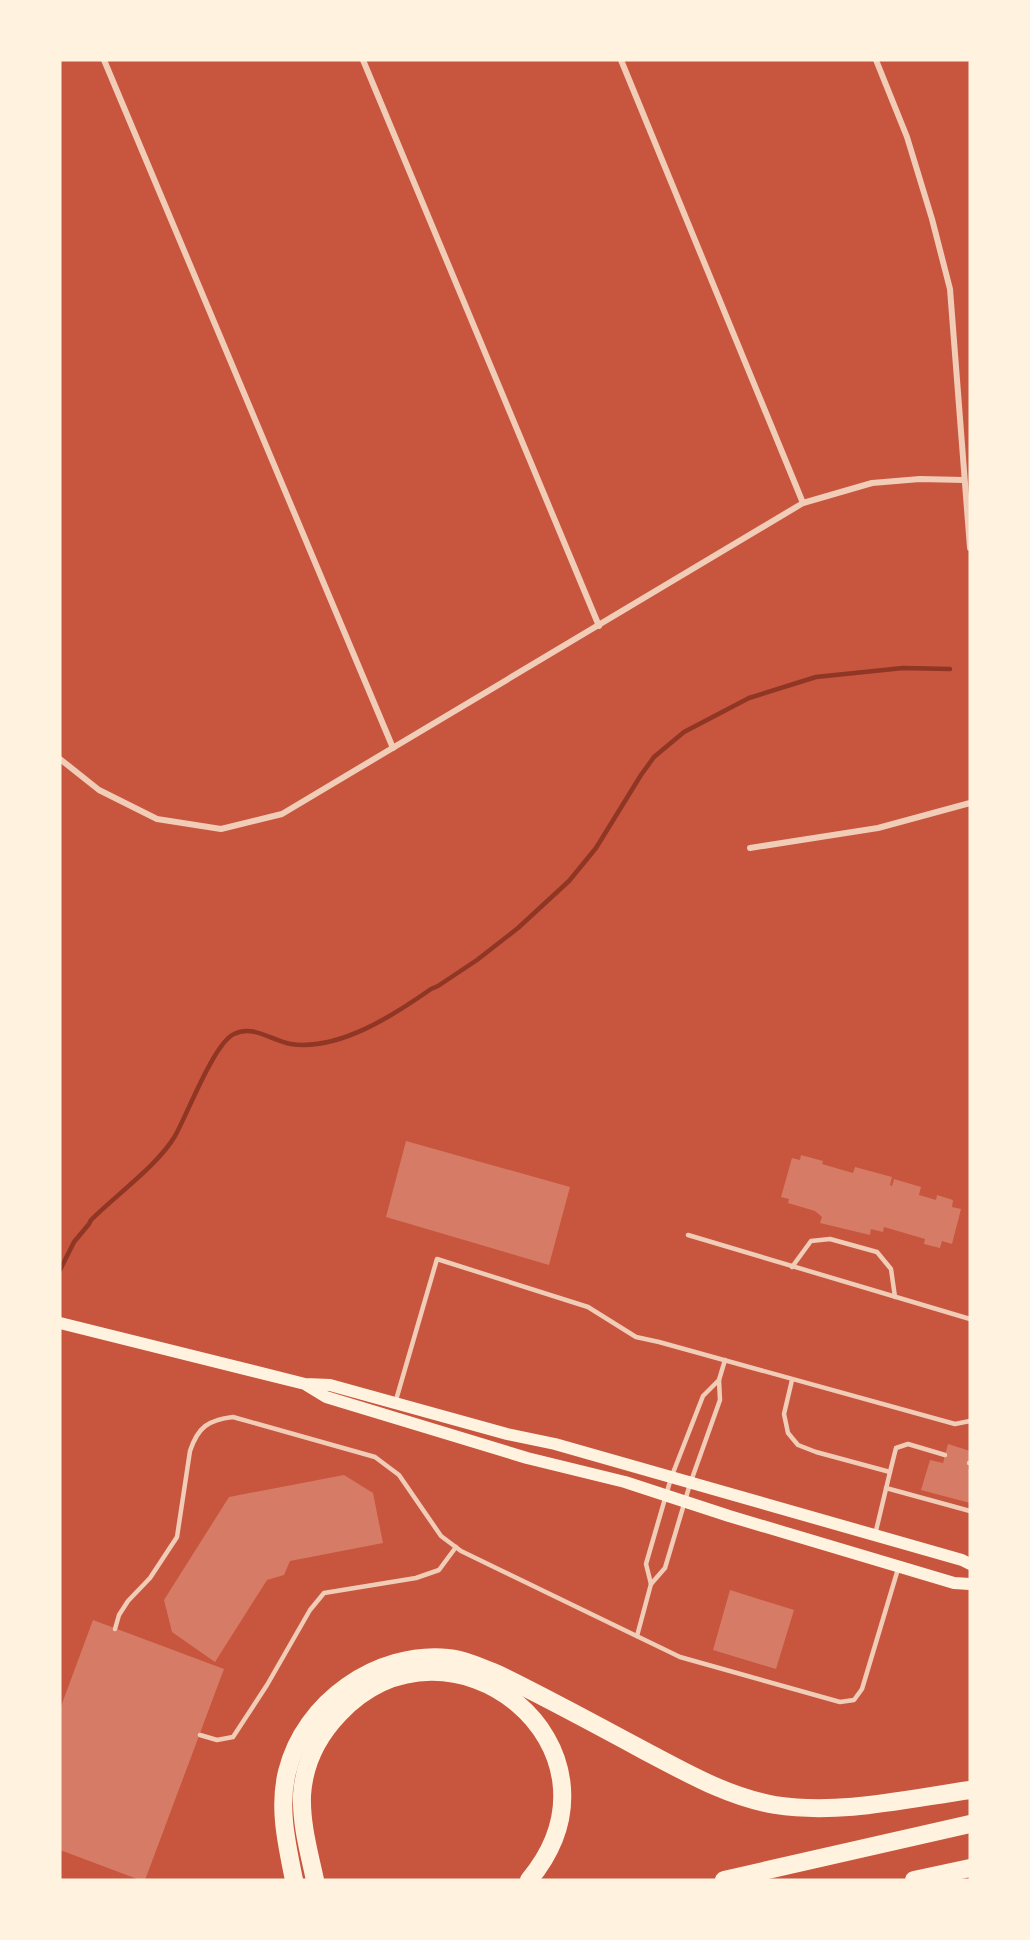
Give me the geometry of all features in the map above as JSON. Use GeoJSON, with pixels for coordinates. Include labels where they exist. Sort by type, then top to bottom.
{"type":"FeatureCollection","features":[{"type":"Feature","properties":{"kind":"highway"},"geometry":{"type":"LineString","coordinates":[[294,1880],[285,1833],[283,1798],[287,1771],[303,1733],[323,1708],[349,1685],[382,1666],[418,1659],[450,1659],[466,1662],[500,1675],[697,1779],[747,1798],[775,1805],[831,1808],[860,1806],[970,1790]]}},
{"type":"Feature","properties":{"kind":"highway"},"geometry":{"type":"LineString","coordinates":[[315,1880],[302,1809],[304,1777],[316,1745],[335,1718],[360,1696],[392,1679],[429,1672],[468,1677],[500,1690],[529,1712],[547,1737],[559,1767],[562,1809],[555,1838],[548,1854],[529,1880]]}},
{"type":"Feature","properties":{"kind":"highway"},"geometry":{"type":"LineString","coordinates":[[724,1880],[970,1824]]}},
{"type":"Feature","properties":{"kind":"highway"},"geometry":{"type":"LineString","coordinates":[[923,1879],[970,1868]]}},
{"type":"Feature","properties":{"kind":"main road"},"geometry":{"type":"LineString","coordinates":[[60,1323],[305,1384],[330,1386],[507,1434],[555,1444],[970,1564]]}},
{"type":"Feature","properties":{"kind":"main road"},"geometry":{"type":"LineString","coordinates":[[305,1384],[326,1397],[527,1458],[625,1482],[954,1583],[970,1584]]}},
{"type":"Feature","properties":{"kind":"street"},"geometry":{"type":"LineString","coordinates":[[104,60],[393,748]]}},
{"type":"Feature","properties":{"kind":"street"},"geometry":{"type":"LineString","coordinates":[[363,60],[600,626]]}},
{"type":"Feature","properties":{"kind":"street"},"geometry":{"type":"LineString","coordinates":[[621,60],[803,503]]}},
{"type":"Feature","properties":{"kind":"street"},"geometry":{"type":"LineString","coordinates":[[876,60],[907,137],[950,289],[970,548]]}},
{"type":"Feature","properties":{"kind":"street"},"geometry":{"type":"LineString","coordinates":[[60,759],[99,790],[157,819],[221,829],[282,814],[803,503],[872,483],[920,479],[964,480]]}},
{"type":"Feature","properties":{"kind":"street"},"geometry":{"type":"LineString","coordinates":[[750,848],[878,828],[970,803]]}},
{"type":"Feature","properties":{"kind":"lane"},"geometry":{"type":"LineString","coordinates":[[688,1235],[970,1319]]}},
{"type":"Feature","properties":{"kind":"lane"},"geometry":{"type":"LineString","coordinates":[[792,1267],[811,1241],[830,1239],[877,1252],[891,1269],[895,1297]]}},
{"type":"Feature","properties":{"kind":"lane"},"geometry":{"type":"LineString","coordinates":[[395,1403],[437,1259],[588,1307],[636,1337],[955,1424],[970,1421]]}},
{"type":"Feature","properties":{"kind":"lane"},"geometry":{"type":"LineString","coordinates":[[637,1636],[651,1584],[665,1568],[690,1484],[720,1400],[719,1380],[725,1360]]}},
{"type":"Feature","properties":{"kind":"lane"},"geometry":{"type":"LineString","coordinates":[[651,1584],[646,1564],[670,1478],[703,1395],[719,1380]]}},
{"type":"Feature","properties":{"kind":"lane"},"geometry":{"type":"LineString","coordinates":[[792,1380],[784,1414],[788,1433],[798,1445],[890,1472]]}},
{"type":"Feature","properties":{"kind":"lane"},"geometry":{"type":"LineString","coordinates":[[115,1629],[119,1615],[128,1601],[150,1578],[177,1536],[190,1451],[195,1438],[205,1425],[218,1419],[233,1417],[375,1457],[399,1475],[441,1536],[456,1547],[680,1657],[840,1702],[854,1700],[862,1689],[899,1566]]}},
{"type":"Feature","properties":{"kind":"lane"},"geometry":{"type":"LineString","coordinates":[[876,1535],[897,1448],[908,1444],[945,1455]]}},
{"type":"Feature","properties":{"kind":"lane"},"geometry":{"type":"LineString","coordinates":[[886,1488],[970,1511]]}},
{"type":"Feature","properties":{"kind":"lane"},"geometry":{"type":"LineString","coordinates":[[200,1735],[217,1740],[233,1737],[267,1685],[310,1610],[324,1593],[424,1575],[439,1570],[456,1547]]}},
{"type":"Feature","properties":{"kind":"building"},"geometry":{"type":"Polygon","coordinates":[[[406,1141],[570,1187],[549,1265],[386,1217],[406,1141]]]}},
{"type":"Feature","properties":{"kind":"building"},"geometry":{"type":"Polygon","coordinates":[[[801,1155],[853,1173],[855,1167],[892,1177],[890,1185],[892,1186],[894,1179],[921,1187],[919,1195],[936,1200],[937,1195],[953,1200],[952,1207],[961,1209],[952,1244],[942,1241],[940,1248],[924,1244],[925,1239],[884,1227],[883,1232],[871,1229],[870,1235],[820,1223],[822,1217],[815,1211],[788,1203],[789,1199],[781,1197],[792,1158],[800,1160],[801,1155]]]}},
{"type":"Feature","properties":{"kind":"building"},"geometry":{"type":"Polygon","coordinates":[[[948,1444],[970,1451],[968,1469],[970,1470],[970,1503],[921,1490],[930,1460],[943,1463],[948,1444]]]}},
{"type":"Feature","properties":{"kind":"building"},"geometry":{"type":"Polygon","coordinates":[[[344,1475],[373,1493],[383,1543],[290,1561],[284,1575],[267,1580],[215,1662],[172,1632],[164,1600],[229,1497],[344,1475]]]}},
{"type":"Feature","properties":{"kind":"building"},"geometry":{"type":"Polygon","coordinates":[[[730,1590],[794,1610],[776,1669],[713,1650],[730,1590]]]}},
{"type":"Feature","properties":{"kind":"building"},"geometry":{"type":"Polygon","coordinates":[[[93,1620],[224,1669],[145,1880],[60,1850],[60,1709],[93,1620]]]}},
{"type":"Feature","properties":{"kind":"waterway"},"geometry":{"type":"LineString","coordinates":[[60,1270],[74,1242],[91,1220],[148,1169],[168,1147],[218,1051],[234,1034],[241,1031],[255,1032],[291,1044],[309,1045],[328,1042],[347,1037],[383,1020],[438,986],[477,960],[518,928],[569,881],[596,848],[654,757],[684,732],[749,698],[816,677],[903,668],[950,669]]}}]}
